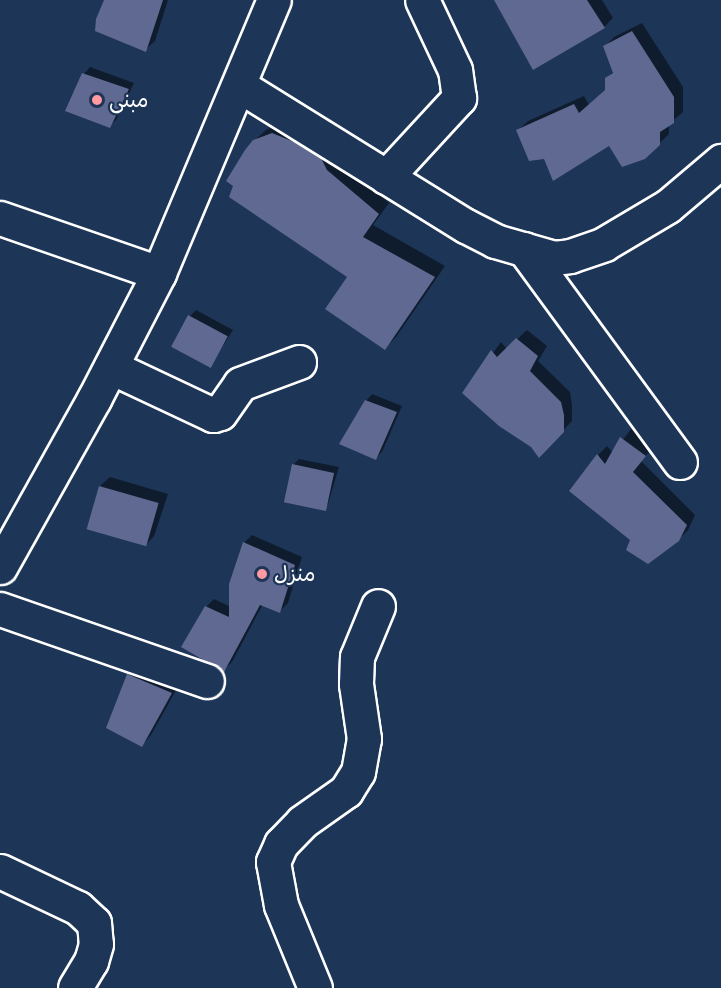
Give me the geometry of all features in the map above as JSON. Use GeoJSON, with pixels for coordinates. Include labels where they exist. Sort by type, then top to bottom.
{"type":"FeatureCollection","features":[{"type":"Feature","properties":{"kind":"street"},"geometry":{"type":"LineString","coordinates":[[0,567],[111,367],[159,273],[240,86],[274,0]]}},
{"type":"Feature","properties":{"kind":"street"},"geometry":{"type":"LineString","coordinates":[[386,177],[459,98],[455,70],[422,0]]}},
{"type":"Feature","properties":{"kind":"street"},"geometry":{"type":"LineString","coordinates":[[240,86],[466,226],[495,241],[554,258],[570,256],[604,244],[668,206],[721,160]]}},
{"type":"Feature","properties":{"kind":"street"},"geometry":{"type":"LineString","coordinates":[[0,218],[159,273]]}},
{"type":"Feature","properties":{"kind":"street"},"geometry":{"type":"LineString","coordinates":[[524,249],[680,462]]}},
{"type":"Feature","properties":{"kind":"street"},"geometry":{"type":"LineString","coordinates":[[111,367],[213,416],[220,413],[240,384],[299,362]]}},
{"type":"Feature","properties":{"kind":"street"},"geometry":{"type":"LineString","coordinates":[[315,988],[281,905],[273,862],[281,844],[302,822],[346,791],[358,772],[364,739],[356,684],[357,657],[366,630],[378,606]]}},
{"type":"Feature","properties":{"kind":"street"},"geometry":{"type":"LineString","coordinates":[[0,609],[207,681]]}},
{"type":"Feature","properties":{"kind":"street"},"geometry":{"type":"LineString","coordinates":[[0,871],[78,908],[93,924],[96,944],[92,961],[75,988]]}},
{"type":"Feature","properties":{"kind":"building"},"geometry":{"type":"Polygon","coordinates":[[[104,0],[163,0],[146,52],[95,31],[96,19],[104,0]]]}},
{"type":"Feature","properties":{"kind":"building"},"geometry":{"type":"Polygon","coordinates":[[[494,0],[587,0],[605,28],[533,70],[494,0]]]}},
{"type":"Feature","properties":{"kind":"building"},"geometry":{"type":"Polygon","coordinates":[[[632,31],[674,97],[674,123],[660,132],[660,145],[645,159],[622,167],[609,146],[553,181],[544,159],[529,161],[516,130],[574,104],[579,113],[605,90],[605,78],[613,73],[603,46],[632,31]]]}},
{"type":"Feature","properties":{"kind":"building","name":"مبنى"},"geometry":{"type":"Polygon","coordinates":[[[82,73],[129,89],[110,128],[65,111],[82,73]]]}},
{"type":"Feature","properties":{"kind":"building"},"geometry":{"type":"Polygon","coordinates":[[[272,133],[294,142],[321,158],[327,170],[379,214],[363,237],[435,277],[385,350],[325,309],[347,277],[229,197],[233,186],[226,181],[245,150],[253,140],[272,133]]]}},
{"type":"Feature","properties":{"kind":"building"},"geometry":{"type":"Polygon","coordinates":[[[188,315],[228,336],[211,368],[171,347],[188,315]]]}},
{"type":"Feature","properties":{"kind":"building"},"geometry":{"type":"Polygon","coordinates":[[[516,338],[538,356],[530,371],[561,402],[564,415],[564,432],[539,458],[531,447],[499,426],[462,393],[491,350],[497,357],[516,338]]]}},
{"type":"Feature","properties":{"kind":"building"},"geometry":{"type":"Polygon","coordinates":[[[365,400],[397,412],[376,460],[339,444],[365,400]]]}},
{"type":"Feature","properties":{"kind":"building"},"geometry":{"type":"Polygon","coordinates":[[[620,437],[646,456],[633,472],[687,525],[679,541],[648,564],[626,550],[630,540],[569,491],[597,454],[605,464],[620,437]]]}},
{"type":"Feature","properties":{"kind":"building"},"geometry":{"type":"Polygon","coordinates":[[[292,464],[334,473],[326,511],[284,502],[292,464]]]}},
{"type":"Feature","properties":{"kind":"building"},"geometry":{"type":"Polygon","coordinates":[[[99,486],[159,503],[146,546],[87,529],[99,486]]]}},
{"type":"Feature","properties":{"kind":"building"},"geometry":{"type":"Polygon","coordinates":[[[243,542],[295,565],[280,613],[260,605],[224,672],[181,647],[205,606],[229,617],[229,584],[243,542]]]}},
{"type":"Feature","properties":{"kind":"building"},"geometry":{"type":"Polygon","coordinates":[[[127,674],[172,693],[142,747],[106,728],[127,674]]]}},
{"type":"Feature","properties":{"kind":"place","name":"مبنى"},"geometry":{"type":"Point","coordinates":[97,100]}},
{"type":"Feature","properties":{"kind":"place","name":"منزل"},"geometry":{"type":"Point","coordinates":[262,574]}}]}
